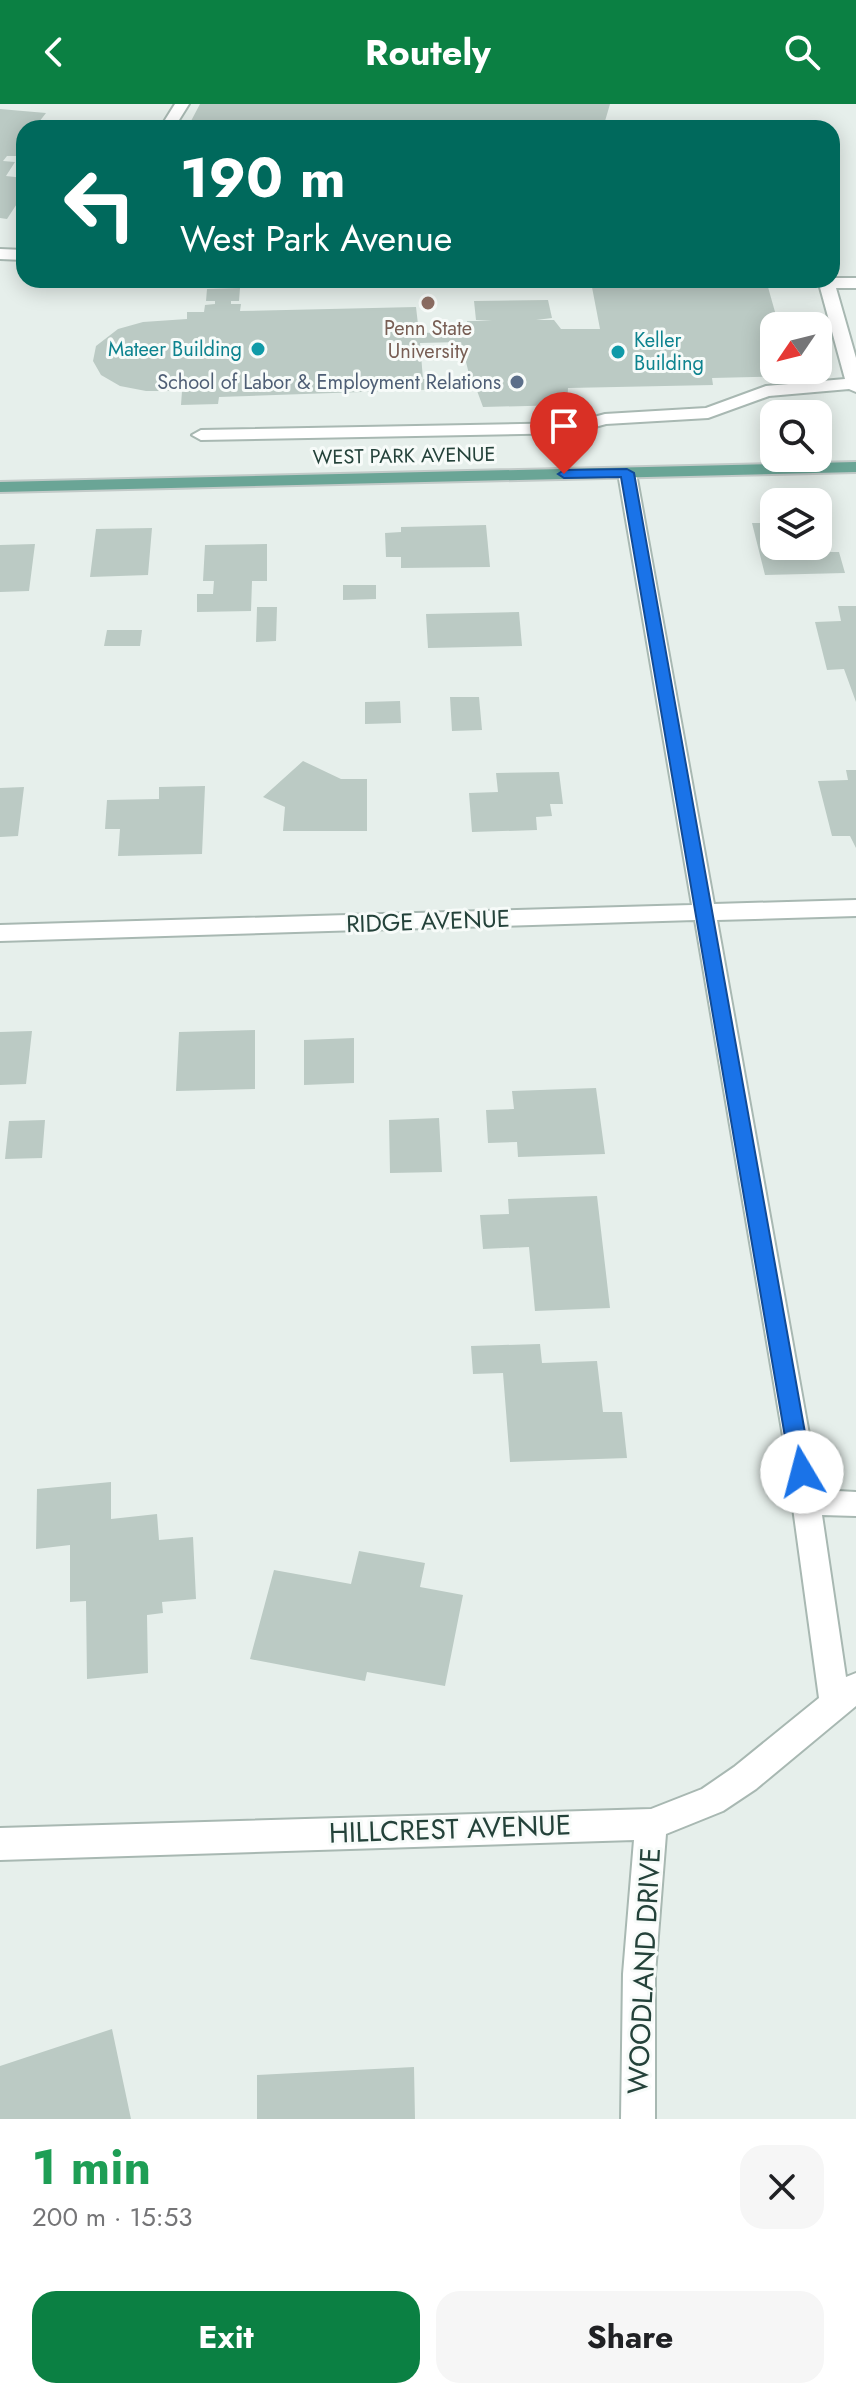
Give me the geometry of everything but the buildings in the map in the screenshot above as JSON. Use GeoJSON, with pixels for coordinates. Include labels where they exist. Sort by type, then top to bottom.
{"type":"FeatureCollection","features":[{"type":"Feature","properties":{"kind":"main road","name":"WEST PARK AVENUE"},"geometry":{"type":"LineString","coordinates":[[0,487],[856,467]]}},
{"type":"Feature","properties":{"kind":"street"},"geometry":{"type":"LineString","coordinates":[[201,435],[573,428],[605,419],[708,413],[766,391],[799,385],[855,385],[829,288]]}},
{"type":"Feature","properties":{"kind":"street"},"geometry":{"type":"LineString","coordinates":[[627,473],[818,1591],[845,1696]]}},
{"type":"Feature","properties":{"kind":"street","name":"RIDGE AVENUE"},"geometry":{"type":"LineString","coordinates":[[0,933],[856,908]]}},
{"type":"Feature","properties":{"kind":"street"},"geometry":{"type":"LineString","coordinates":[[805,1502],[856,1504]]}},
{"type":"Feature","properties":{"kind":"street","name":"HILLCREST AVENUE"},"geometry":{"type":"LineString","coordinates":[[0,1844],[651,1824],[712,1800],[745,1778],[845,1696]]}},
{"type":"Feature","properties":{"kind":"street","name":"WOODLAND DRIVE"},"geometry":{"type":"LineString","coordinates":[[638,2119],[639,1974],[651,1824]]}},
{"type":"Feature","properties":{"kind":"place","name":"Penn State University"},"geometry":{"type":"Point","coordinates":[428,303]}},
{"type":"Feature","properties":{"kind":"place","name":"Mateer Building"},"geometry":{"type":"Point","coordinates":[258,349]}},
{"type":"Feature","properties":{"kind":"place","name":"Keller Building"},"geometry":{"type":"Point","coordinates":[618,352]}},
{"type":"Feature","properties":{"kind":"place","name":"School of Labor & Employment Relations"},"geometry":{"type":"Point","coordinates":[517,382]}},
{"type":"Feature","properties":{"kind":"route"},"geometry":{"type":"LineString","coordinates":[[564,474],[627,473],[802,1472]]}}]}
